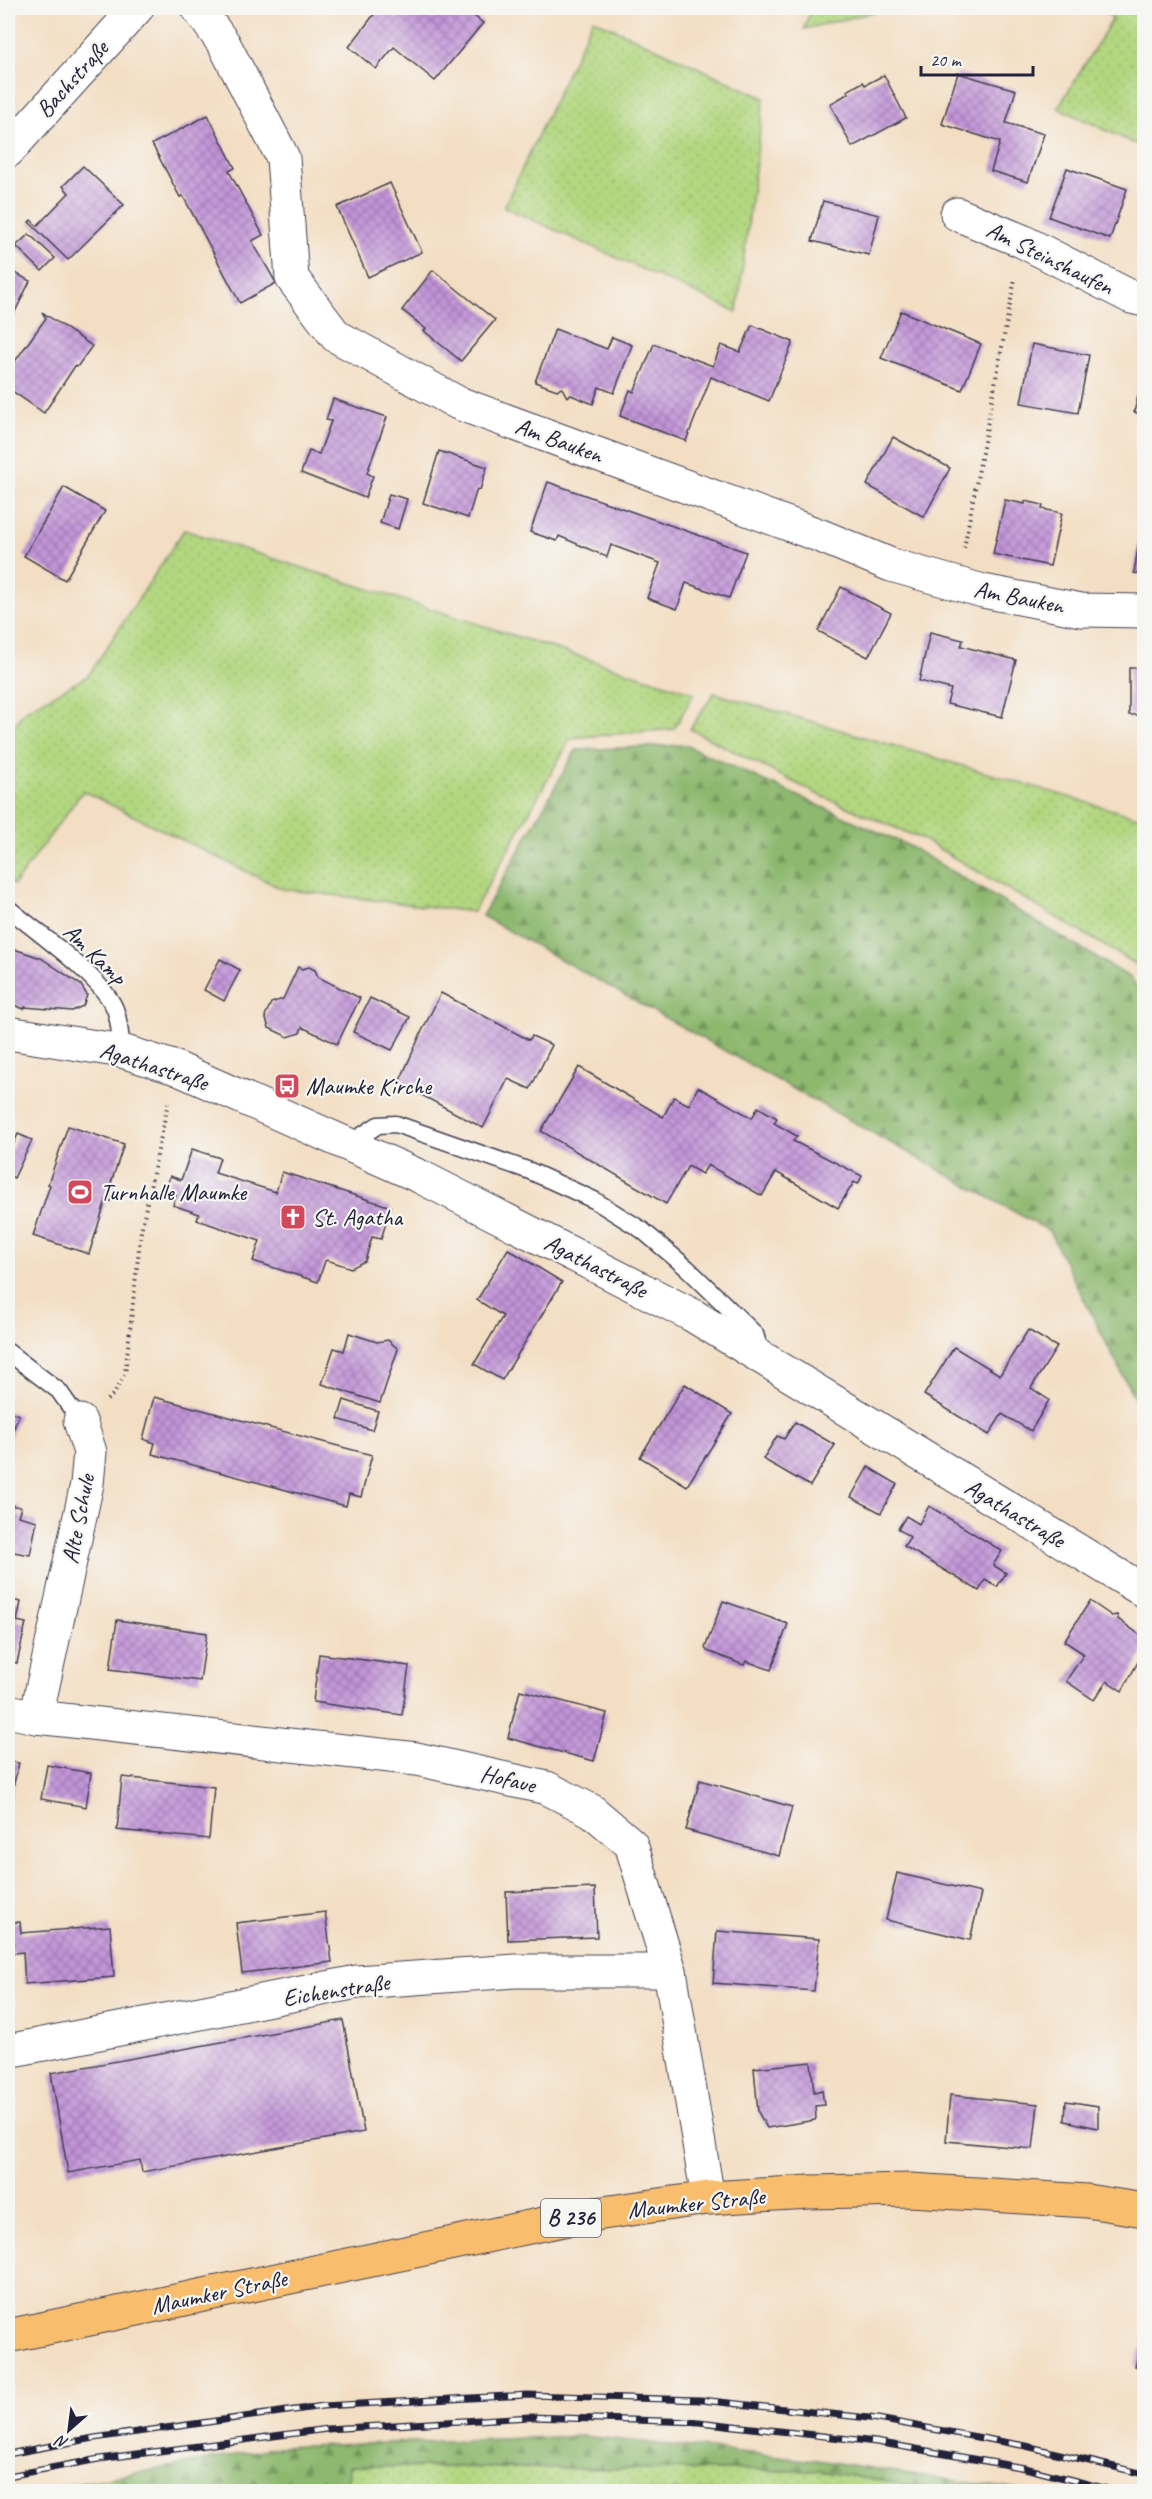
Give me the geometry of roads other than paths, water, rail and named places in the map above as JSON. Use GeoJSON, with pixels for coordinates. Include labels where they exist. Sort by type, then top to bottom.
{"type":"FeatureCollection","features":[{"type":"Feature","properties":{"kind":"main road","name":"Maumker Straße"},"geometry":{"type":"LineString","coordinates":[[8,2336],[582,2216],[708,2198],[810,2192],[910,2190],[1087,2201],[1144,2210]]}},
{"type":"Feature","properties":{"kind":"street","name":"Bachstraße"},"geometry":{"type":"LineString","coordinates":[[8,151],[137,8]]}},
{"type":"Feature","properties":{"kind":"street","name":"Am Bauken"},"geometry":{"type":"LineString","coordinates":[[198,8],[224,44],[283,158],[292,278],[336,336],[458,403],[821,536],[891,565],[983,591],[1082,610],[1144,611]]}},
{"type":"Feature","properties":{"kind":"street","name":"Am Steinshaufen"},"geometry":{"type":"LineString","coordinates":[[957,214],[1022,241],[1131,297],[1144,300]]}},
{"type":"Feature","properties":{"kind":"street","name":"Agathastraße"},"geometry":{"type":"LineString","coordinates":[[8,1033],[122,1051],[176,1068],[421,1177],[692,1314],[1144,1591]]}},
{"type":"Feature","properties":{"kind":"street","name":"Alte Schule"},"geometry":{"type":"LineString","coordinates":[[22,1714],[87,1484],[90,1452],[80,1420]]}},
{"type":"Feature","properties":{"kind":"street","name":"Hofaue"},"geometry":{"type":"LineString","coordinates":[[22,1714],[417,1759],[547,1788],[592,1810],[631,1844],[670,1971],[708,2198]]}},
{"type":"Feature","properties":{"kind":"street","name":"Eichenstraße"},"geometry":{"type":"LineString","coordinates":[[8,2051],[357,1983],[516,1971],[670,1971]]}},
{"type":"Feature","properties":{"kind":"lane","name":"Am Kamp"},"geometry":{"type":"LineString","coordinates":[[8,908],[89,976],[107,996],[118,1019],[122,1051]]}},
{"type":"Feature","properties":{"kind":"lane"},"geometry":{"type":"LineString","coordinates":[[349,1144],[378,1125],[396,1124],[530,1172],[594,1200],[642,1230],[734,1311],[755,1334],[762,1358]]}},
{"type":"Feature","properties":{"kind":"lane","name":"Alte Schule"},"geometry":{"type":"LineString","coordinates":[[8,1352],[59,1391],[80,1420]]}},
{"type":"Feature","properties":{"kind":"railway"},"geometry":{"type":"LineString","coordinates":[[8,2454],[94,2438],[323,2406],[527,2395],[701,2400],[878,2419],[1026,2446],[1144,2474]]}},
{"type":"Feature","properties":{"kind":"railway"},"geometry":{"type":"LineString","coordinates":[[8,2476],[99,2459],[327,2429],[529,2417],[699,2422],[876,2442],[1025,2468],[1119,2492]]}},
{"type":"Feature","properties":{"kind":"place","name":"Maumke Kirche"},"geometry":{"type":"Point","coordinates":[287,1086]}},
{"type":"Feature","properties":{"kind":"place","name":"Turnhalle Maumke"},"geometry":{"type":"Point","coordinates":[80,1192]}},
{"type":"Feature","properties":{"kind":"place","name":"St. Agatha"},"geometry":{"type":"Point","coordinates":[293,1217]}}]}
